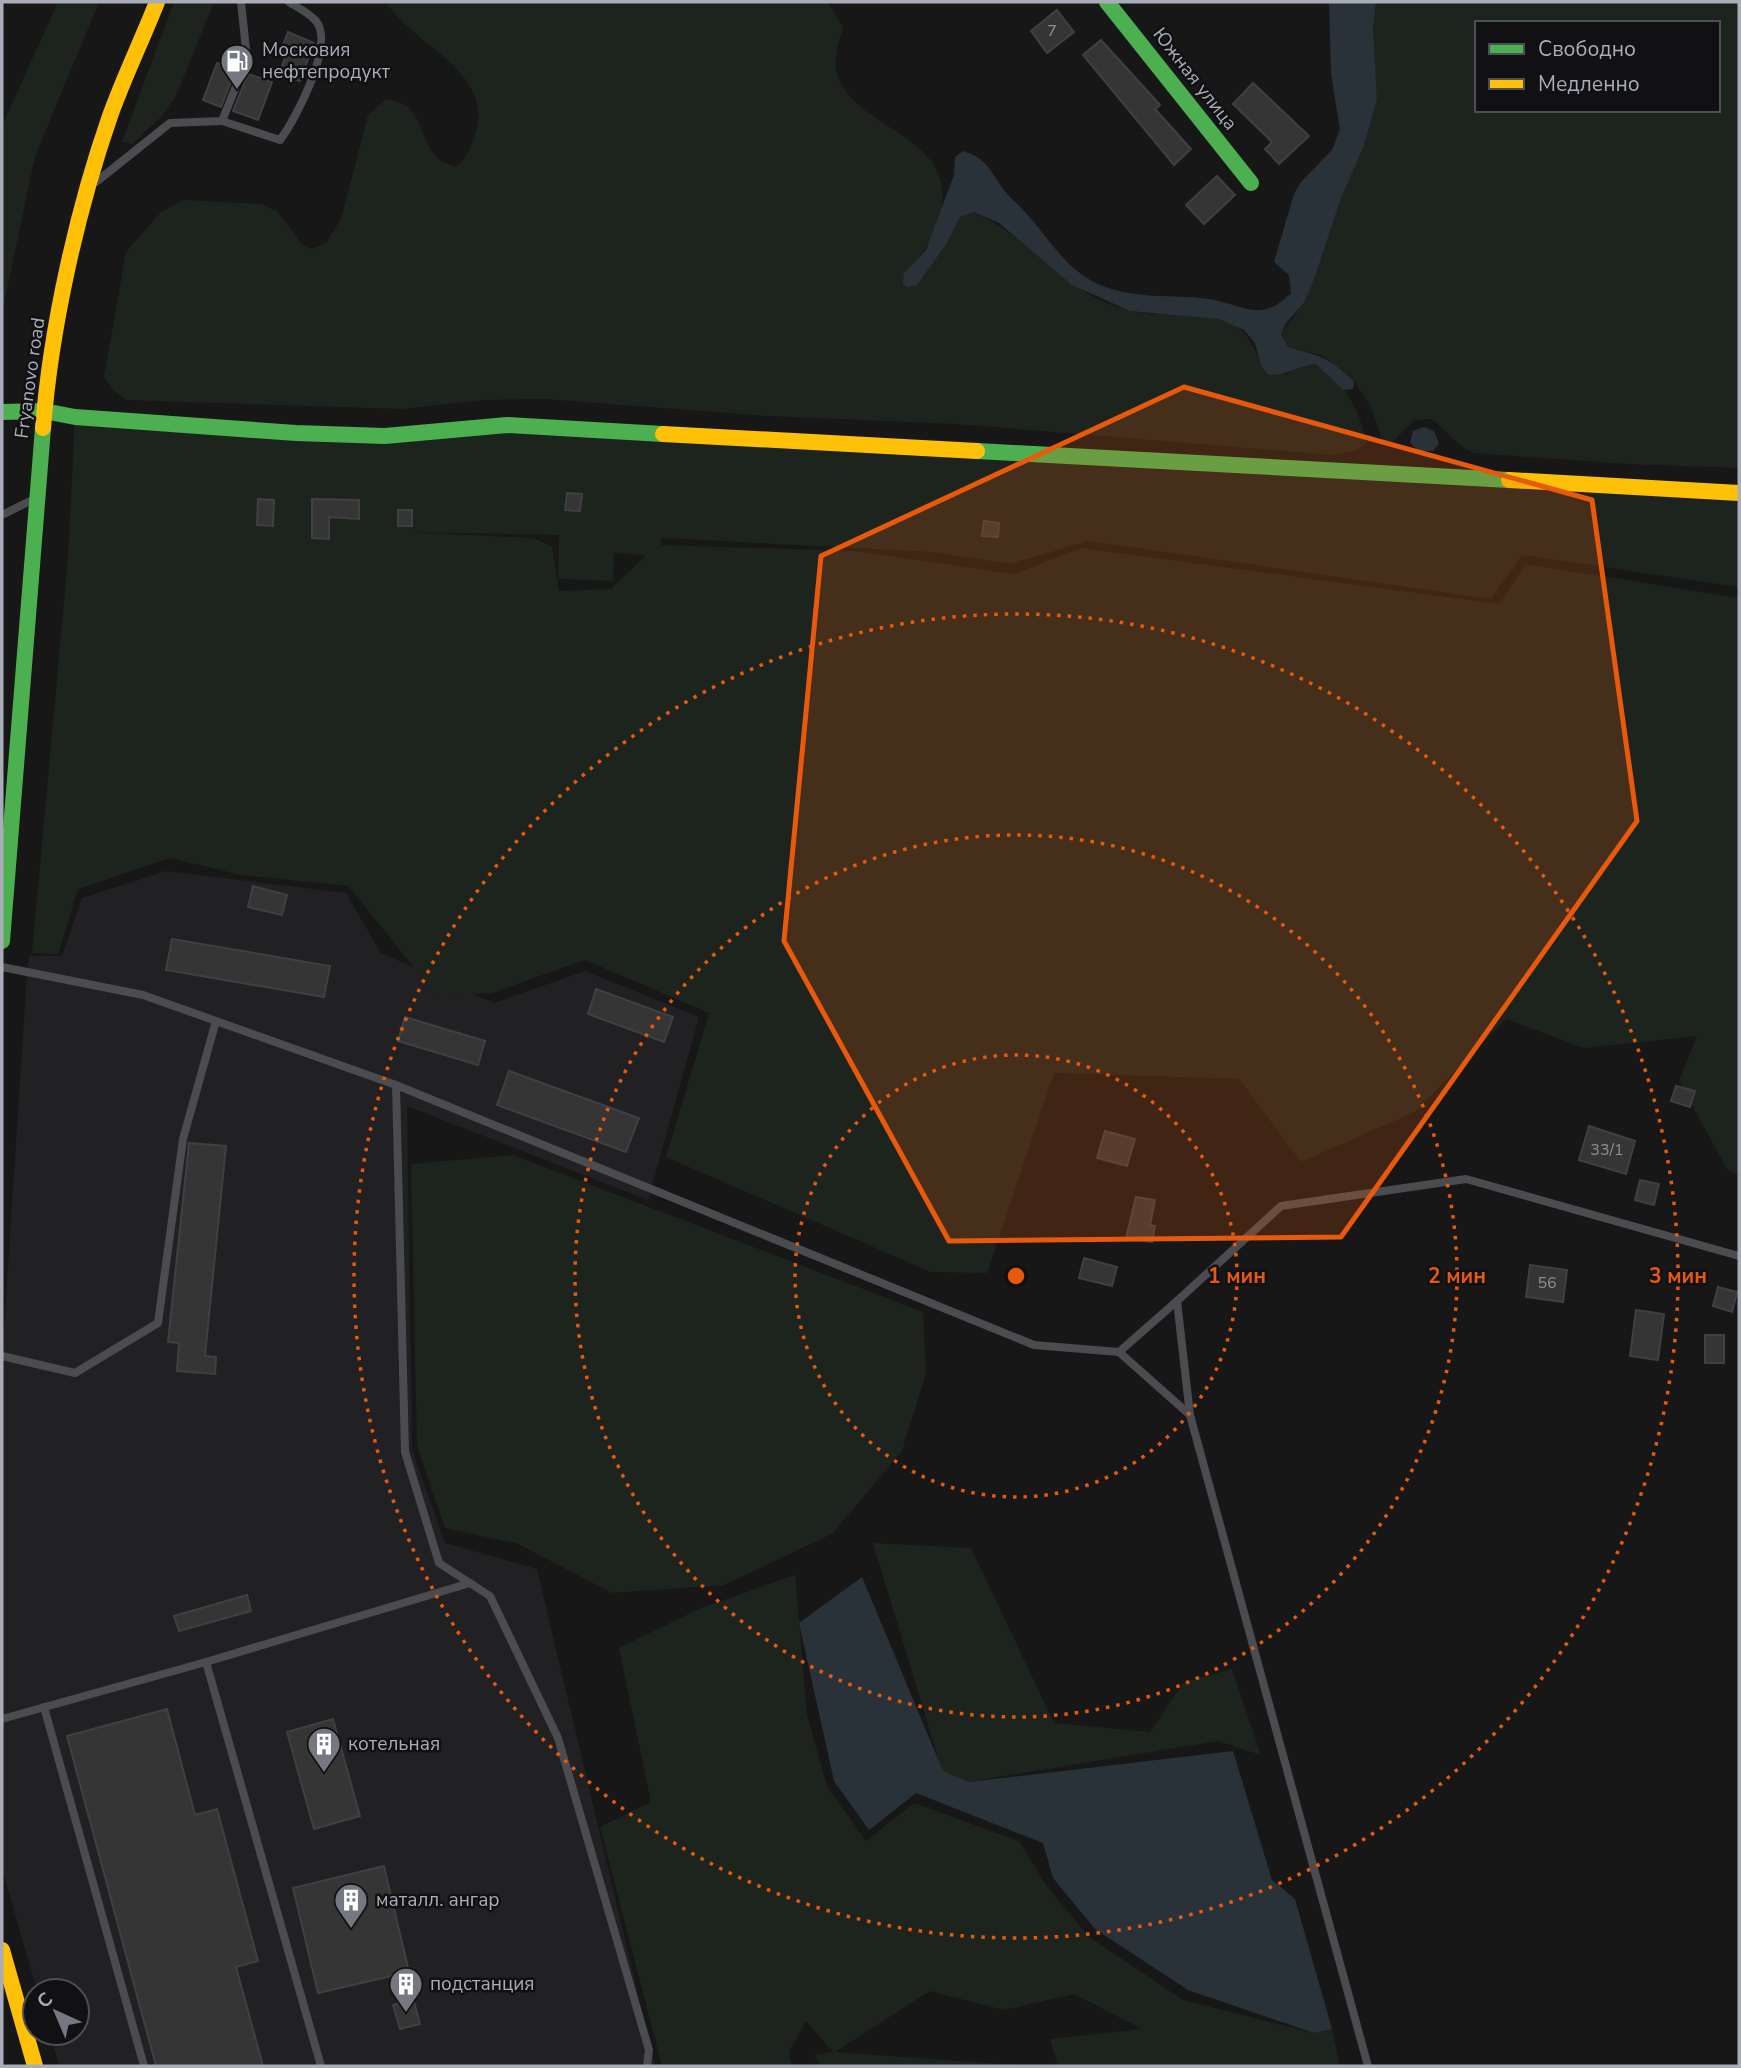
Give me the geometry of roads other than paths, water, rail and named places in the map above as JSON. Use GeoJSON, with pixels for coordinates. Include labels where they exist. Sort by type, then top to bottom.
{"type":"FeatureCollection","features":[{"type":"Feature","properties":{"kind":"street","name":"Fryanovo road"},"geometry":{"type":"LineString","coordinates":[[2,941],[44,411],[64,291],[86,191],[111,114],[156,2]]}},
{"type":"Feature","properties":{"kind":"street","name":"Южная улица"},"geometry":{"type":"LineString","coordinates":[[1107,2],[1251,183]]}},
{"type":"Feature","properties":{"kind":"street"},"geometry":{"type":"LineString","coordinates":[[2,412],[44,411],[75,417],[296,433],[385,436],[507,425],[1739,493]]}},
{"type":"Feature","properties":{"kind":"street"},"geometry":{"type":"LineString","coordinates":[[2,1950],[35,2066]]}},
{"type":"Feature","properties":{"kind":"lane"},"geometry":{"type":"LineString","coordinates":[[222,121],[247,60],[241,2]]}},
{"type":"Feature","properties":{"kind":"lane"},"geometry":{"type":"LineString","coordinates":[[86,191],[170,123],[222,121],[280,140],[294,122],[324,43],[317,21],[289,2]]}},
{"type":"Feature","properties":{"kind":"lane"},"geometry":{"type":"LineString","coordinates":[[2,515],[37,497]]}},
{"type":"Feature","properties":{"kind":"lane"},"geometry":{"type":"LineString","coordinates":[[2,967],[144,995],[396,1085],[1034,1345],[1119,1352],[1190,1415]]}},
{"type":"Feature","properties":{"kind":"lane"},"geometry":{"type":"LineString","coordinates":[[2,1356],[75,1373],[158,1323],[183,1139],[216,1021]]}},
{"type":"Feature","properties":{"kind":"lane"},"geometry":{"type":"LineString","coordinates":[[396,1085],[405,1452],[439,1563],[490,1596],[558,1738],[649,2050],[647,2066]]}},
{"type":"Feature","properties":{"kind":"lane"},"geometry":{"type":"LineString","coordinates":[[1119,1352],[1281,1206],[1466,1179],[1739,1256]]}},
{"type":"Feature","properties":{"kind":"lane"},"geometry":{"type":"LineString","coordinates":[[1177,1301],[1190,1415],[1368,2066]]}},
{"type":"Feature","properties":{"kind":"lane"},"geometry":{"type":"LineString","coordinates":[[2,1718],[206,1662],[470,1583]]}},
{"type":"Feature","properties":{"kind":"lane"},"geometry":{"type":"LineString","coordinates":[[206,1662],[321,2066]]}},
{"type":"Feature","properties":{"kind":"lane"},"geometry":{"type":"LineString","coordinates":[[44,1707],[144,2066]]}},
{"type":"Feature","properties":{"kind":"place","name":"Московия нефтепродукт"},"geometry":{"type":"Point","coordinates":[237,91]}},
{"type":"Feature","properties":{"kind":"place","name":"котельная"},"geometry":{"type":"Point","coordinates":[324,1774]}},
{"type":"Feature","properties":{"kind":"place","name":"маталл. ангар"},"geometry":{"type":"Point","coordinates":[351,1930]}},
{"type":"Feature","properties":{"kind":"place","name":"подстанция"},"geometry":{"type":"Point","coordinates":[406,2014]}}]}
